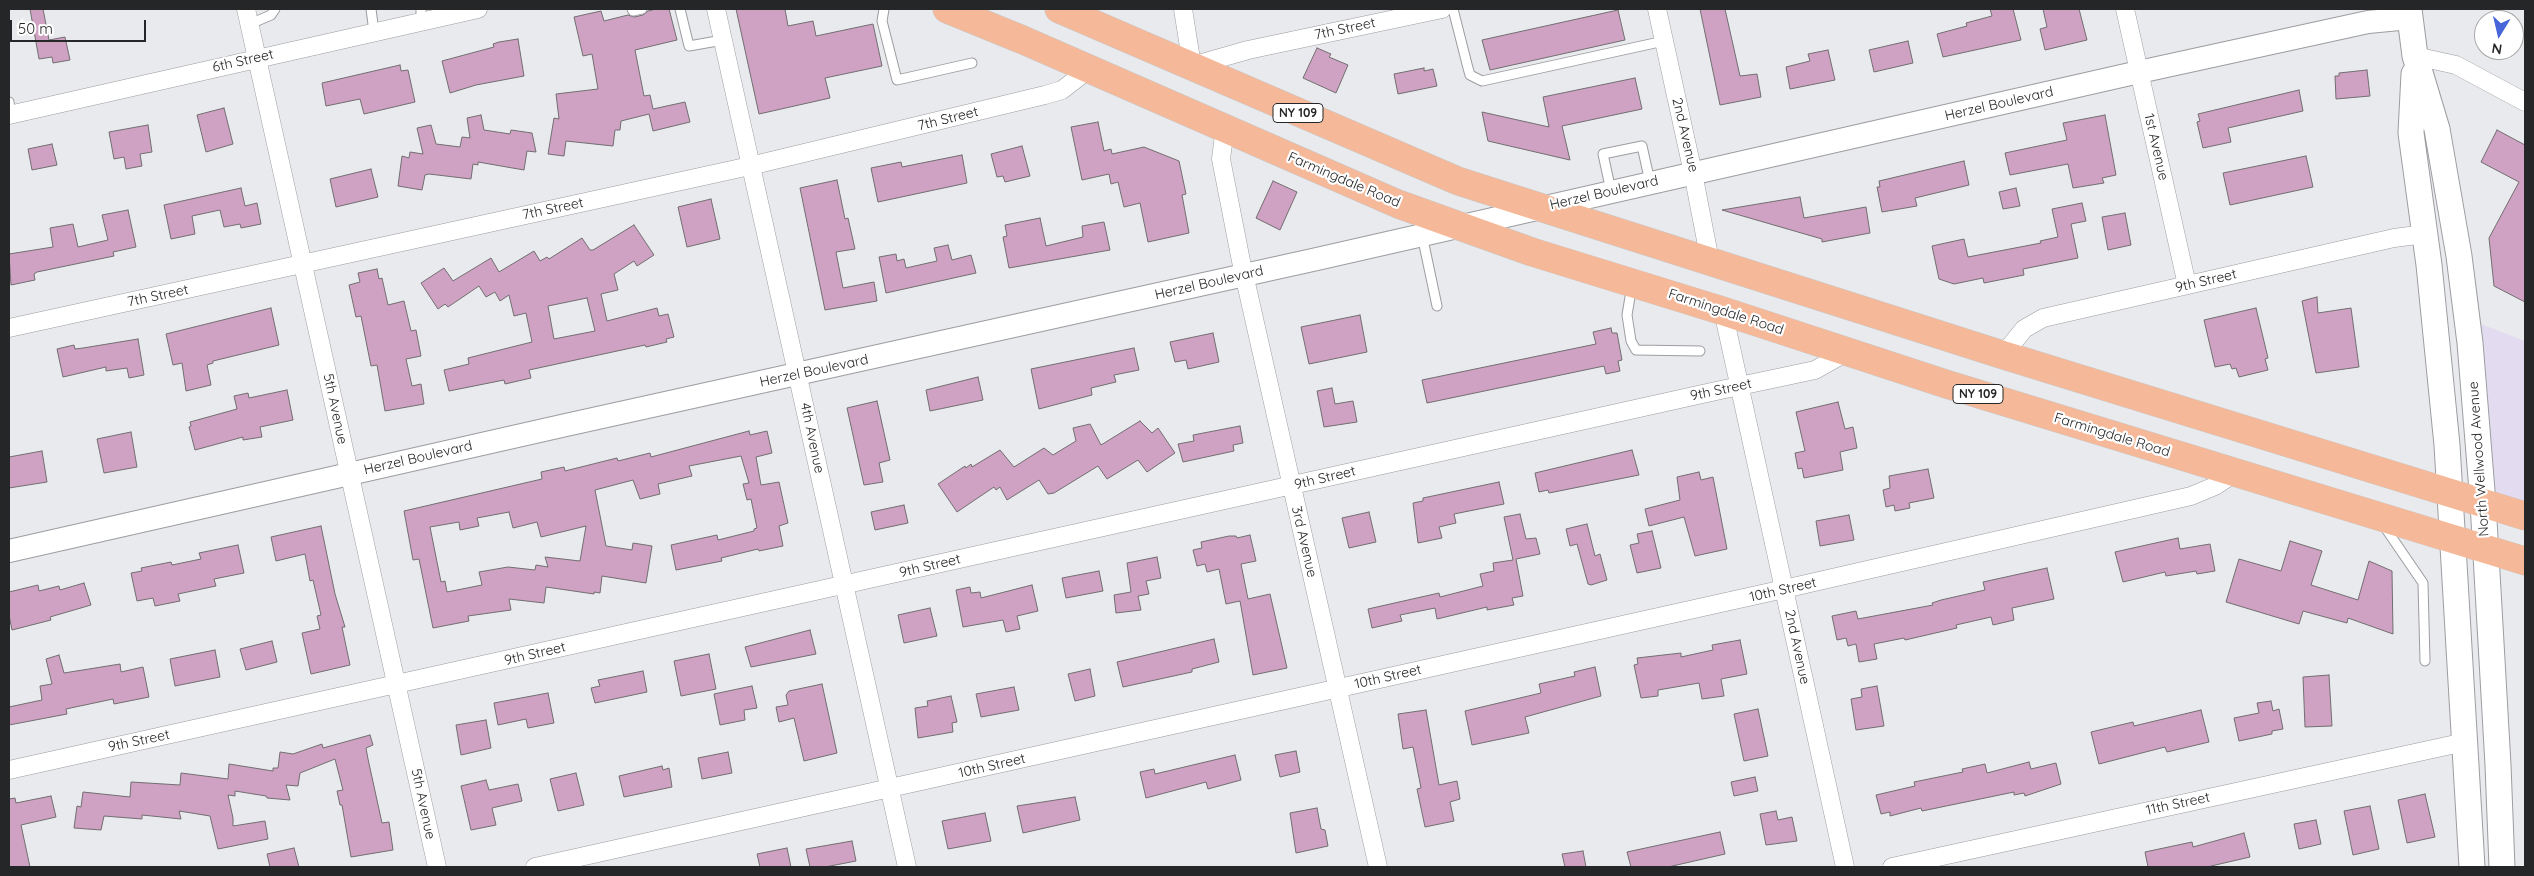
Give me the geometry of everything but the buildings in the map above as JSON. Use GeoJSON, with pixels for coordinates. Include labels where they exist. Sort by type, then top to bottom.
{"type":"FeatureCollection","features":[{"type":"Feature","properties":{"kind":"main road","name":"Farmingdale Road"},"geometry":{"type":"LineString","coordinates":[[947,9],[1090,69],[1398,204],[1532,252],[1723,310],[1847,352],[2234,473],[2525,562]]}},
{"type":"Feature","properties":{"kind":"main road","name":"NY 109"},"geometry":{"type":"LineString","coordinates":[[1059,9],[1458,181],[2003,355],[2525,516]]}},
{"type":"Feature","properties":{"kind":"main road","name":"North Wellwood Avenue"},"geometry":{"type":"LineString","coordinates":[[2409,14],[2415,56],[2437,129],[2458,248],[2470,343],[2486,550],[2502,867]]}},
{"type":"Feature","properties":{"kind":"main road","name":"North Wellwood Avenue"},"geometry":{"type":"LineString","coordinates":[[2415,56],[2411,132],[2425,234],[2442,394],[2450,492],[2472,867]]}},
{"type":"Feature","properties":{"kind":"street","name":"6th Street"},"geometry":{"type":"LineString","coordinates":[[10,111],[374,32],[421,15],[478,9]]}},
{"type":"Feature","properties":{"kind":"street","name":"4th Avenue"},"geometry":{"type":"LineString","coordinates":[[716,9],[907,867]]}},
{"type":"Feature","properties":{"kind":"street"},"geometry":{"type":"LineString","coordinates":[[1183,9],[1192,66]]}},
{"type":"Feature","properties":{"kind":"street","name":"7th Street"},"geometry":{"type":"LineString","coordinates":[[1192,66],[1248,50],[1442,9]]}},
{"type":"Feature","properties":{"kind":"street","name":"2nd Avenue"},"geometry":{"type":"LineString","coordinates":[[1657,9],[1710,261]]}},
{"type":"Feature","properties":{"kind":"street","name":"1st Avenue"},"geometry":{"type":"LineString","coordinates":[[2125,9],[2187,285]]}},
{"type":"Feature","properties":{"kind":"street","name":"Herzel Boulevard"},"geometry":{"type":"LineString","coordinates":[[9,551],[1422,235],[2139,72],[2409,14]]}},
{"type":"Feature","properties":{"kind":"street","name":"5th Avenue"},"geometry":{"type":"LineString","coordinates":[[248,17],[437,867]]}},
{"type":"Feature","properties":{"kind":"street"},"geometry":{"type":"LineString","coordinates":[[2415,56],[2456,65],[2525,102]]}},
{"type":"Feature","properties":{"kind":"street","name":"7th Street"},"geometry":{"type":"LineString","coordinates":[[9,328],[750,166],[1045,95],[1062,90],[1090,69]]}},
{"type":"Feature","properties":{"kind":"street","name":"3rd Avenue"},"geometry":{"type":"LineString","coordinates":[[1225,128],[1221,159],[1244,275],[1378,867]]}},
{"type":"Feature","properties":{"kind":"street","name":"9th Street"},"geometry":{"type":"LineString","coordinates":[[2003,355],[2024,329],[2036,320],[2400,236],[2425,234]]}},
{"type":"Feature","properties":{"kind":"street","name":"2nd Avenue"},"geometry":{"type":"LineString","coordinates":[[1723,310],[1845,867]]}},
{"type":"Feature","properties":{"kind":"street","name":"9th Street"},"geometry":{"type":"LineString","coordinates":[[9,770],[1739,385],[1815,370],[1847,352]]}},
{"type":"Feature","properties":{"kind":"street","name":"10th Street"},"geometry":{"type":"LineString","coordinates":[[535,867],[1784,590],[2191,496],[2215,486],[2234,473]]}},
{"type":"Feature","properties":{"kind":"street","name":"11th Street"},"geometry":{"type":"LineString","coordinates":[[1892,867],[2465,742]]}},
{"type":"Feature","properties":{"kind":"lane"},"geometry":{"type":"LineString","coordinates":[[371,9],[374,32]]}},
{"type":"Feature","properties":{"kind":"lane"},"geometry":{"type":"LineString","coordinates":[[632,9],[633,11],[642,9]]}},
{"type":"Feature","properties":{"kind":"lane"},"geometry":{"type":"LineString","coordinates":[[680,9],[689,46],[723,40]]}},
{"type":"Feature","properties":{"kind":"lane"},"geometry":{"type":"LineString","coordinates":[[884,9],[882,21],[898,80],[972,63]]}},
{"type":"Feature","properties":{"kind":"lane"},"geometry":{"type":"LineString","coordinates":[[1453,9],[1470,75],[1482,81],[1664,41]]}},
{"type":"Feature","properties":{"kind":"lane"},"geometry":{"type":"LineString","coordinates":[[248,17],[272,11]]}},
{"type":"Feature","properties":{"kind":"lane"},"geometry":{"type":"LineString","coordinates":[[1611,191],[1603,154],[1642,146],[1650,182]]}},
{"type":"Feature","properties":{"kind":"lane"},"geometry":{"type":"LineString","coordinates":[[1422,235],[1437,306]]}},
{"type":"Feature","properties":{"kind":"lane"},"geometry":{"type":"LineString","coordinates":[[1632,282],[1627,315],[1631,341],[1636,350],[1700,352]]}},
{"type":"Feature","properties":{"kind":"lane"},"geometry":{"type":"LineString","coordinates":[[2378,517],[2422,584],[2425,661]]}},
{"type":"Feature","properties":{"kind":"shaded area"},"geometry":{"type":"Polygon","coordinates":[[[2468,319],[2525,341],[2525,516],[2483,503],[2468,319]]]}}]}
